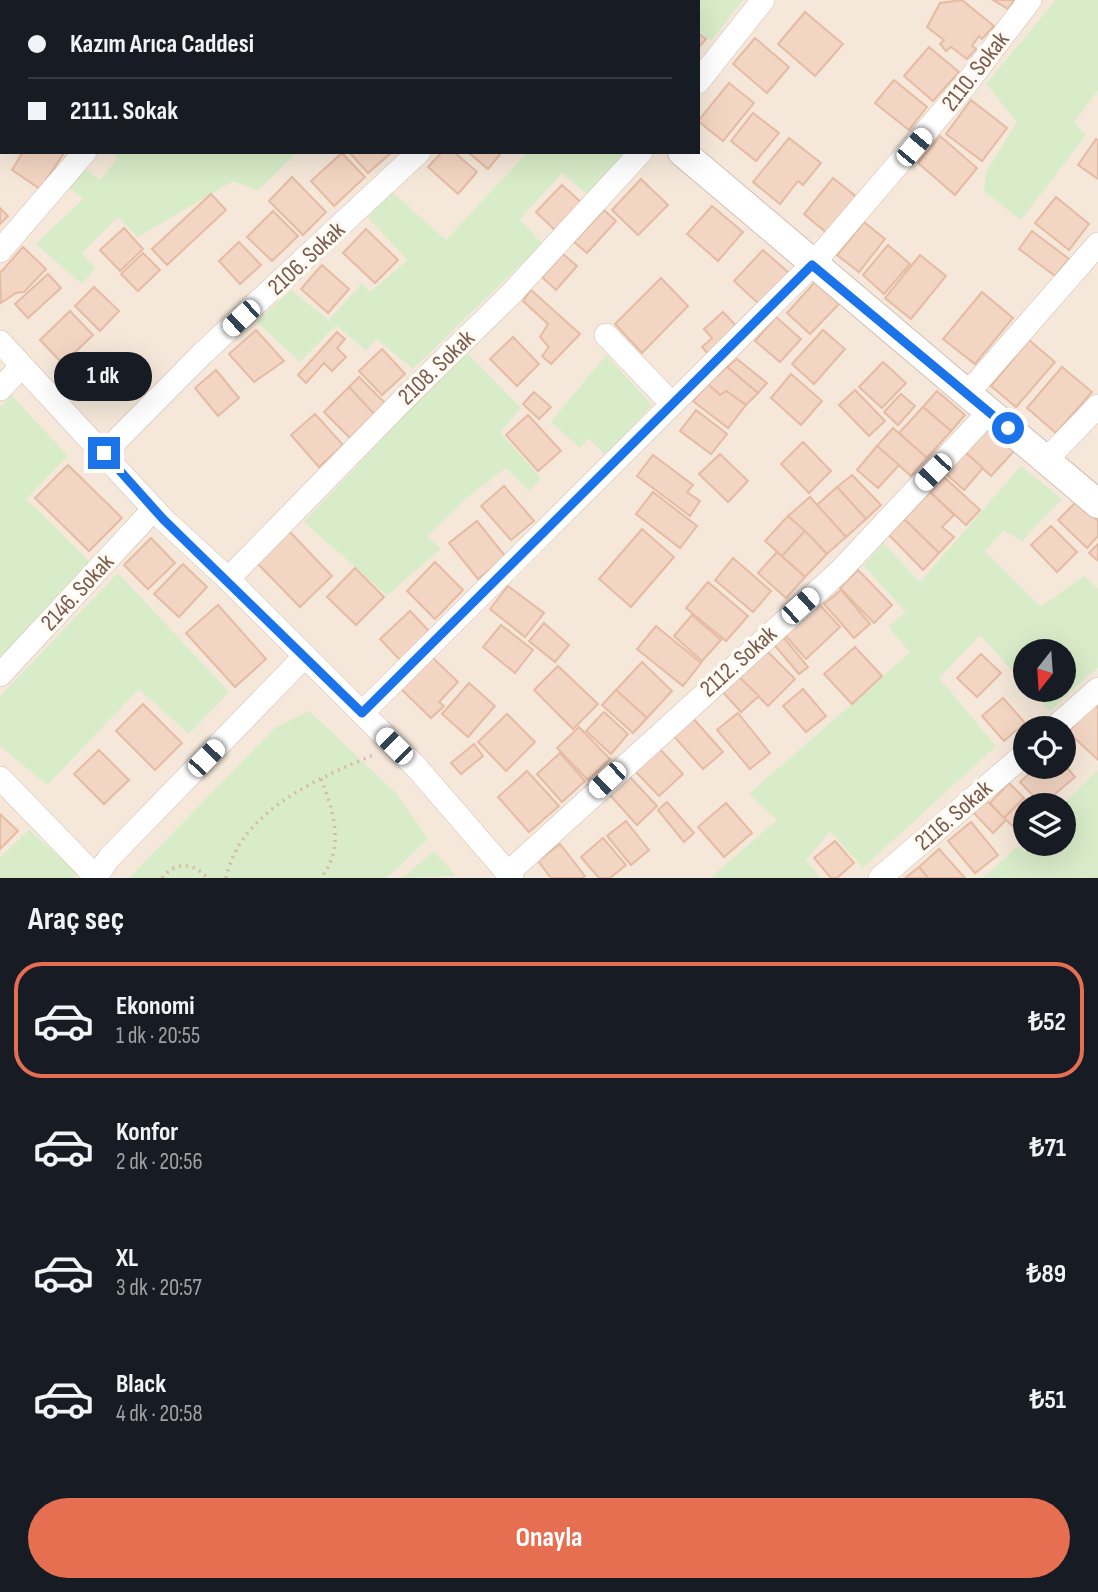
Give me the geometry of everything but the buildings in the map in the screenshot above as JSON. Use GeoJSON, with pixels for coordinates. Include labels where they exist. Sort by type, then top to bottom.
{"type":"FeatureCollection","features":[{"type":"Feature","properties":{"kind":"street"},"geometry":{"type":"LineString","coordinates":[[700,79],[763,0]]}},
{"type":"Feature","properties":{"kind":"street","name":"2110. Sokak"},"geometry":{"type":"LineString","coordinates":[[362,713],[812,265],[964,88],[1030,0]]}},
{"type":"Feature","properties":{"kind":"street"},"geometry":{"type":"LineString","coordinates":[[0,251],[83,154]]}},
{"type":"Feature","properties":{"kind":"street","name":"2106. Sokak"},"geometry":{"type":"LineString","coordinates":[[104,453],[202,355],[417,154]]}},
{"type":"Feature","properties":{"kind":"street","name":"2108. Sokak"},"geometry":{"type":"LineString","coordinates":[[228,579],[357,445],[510,295],[639,154]]}},
{"type":"Feature","properties":{"kind":"street"},"geometry":{"type":"LineString","coordinates":[[684,154],[812,265],[1098,504]]}},
{"type":"Feature","properties":{"kind":"street"},"geometry":{"type":"LineString","coordinates":[[967,394],[1098,244]]}},
{"type":"Feature","properties":{"kind":"street"},"geometry":{"type":"LineString","coordinates":[[606,335],[672,404]]}},
{"type":"Feature","properties":{"kind":"street"},"geometry":{"type":"LineString","coordinates":[[0,342],[154,509],[228,579],[394,746],[510,875]]}},
{"type":"Feature","properties":{"kind":"street"},"geometry":{"type":"LineString","coordinates":[[0,389],[21,367]]}},
{"type":"Feature","properties":{"kind":"street"},"geometry":{"type":"LineString","coordinates":[[1046,460],[1098,406]]}},
{"type":"Feature","properties":{"kind":"street","name":"2112. Sokak"},"geometry":{"type":"LineString","coordinates":[[510,875],[838,572],[989,412]]}},
{"type":"Feature","properties":{"kind":"street","name":"2146. Sokak"},"geometry":{"type":"LineString","coordinates":[[0,675],[154,509]]}},
{"type":"Feature","properties":{"kind":"street"},"geometry":{"type":"LineString","coordinates":[[0,778],[96,878],[108,858],[304,657]]}},
{"type":"Feature","properties":{"kind":"street"},"geometry":{"type":"LineString","coordinates":[[1068,716],[1098,689]]}},
{"type":"Feature","properties":{"kind":"street","name":"2116. Sokak"},"geometry":{"type":"LineString","coordinates":[[880,878],[1013,764]]}},
{"type":"Feature","properties":{"kind":"path"},"geometry":{"type":"LineString","coordinates":[[226,878],[244,838],[258,820],[283,801],[321,779],[394,746]]}},
{"type":"Feature","properties":{"kind":"path"},"geometry":{"type":"LineString","coordinates":[[321,779],[330,801],[336,839],[334,859],[321,878]]}},
{"type":"Feature","properties":{"kind":"path"},"geometry":{"type":"LineString","coordinates":[[162,878],[176,865],[189,865],[208,878]]}},
{"type":"Feature","properties":{"kind":"shaded area"},"geometry":{"type":"Polygon","coordinates":[[[700,0],[1098,0],[1098,878],[0,878],[0,154],[700,154],[700,0]]]}},
{"type":"Feature","properties":{"kind":"green space"},"geometry":{"type":"Polygon","coordinates":[[[700,0],[743,0],[711,41],[700,32],[700,0]]]}},
{"type":"Feature","properties":{"kind":"green space"},"geometry":{"type":"Polygon","coordinates":[[[1056,0],[1098,0],[1098,90],[1074,122],[1086,135],[1021,220],[984,191],[986,172],[1017,122],[986,84],[1056,0]]]}},
{"type":"Feature","properties":{"kind":"green space"},"geometry":{"type":"Polygon","coordinates":[[[114,154],[295,154],[258,191],[233,181],[138,237],[118,217],[82,253],[95,269],[82,284],[36,244],[83,199],[69,188],[85,168],[100,180],[118,158],[114,154]]]}},
{"type":"Feature","properties":{"kind":"green space"},"geometry":{"type":"Polygon","coordinates":[[[526,154],[624,154],[588,195],[562,173],[520,219],[542,244],[413,369],[376,339],[366,351],[336,325],[300,362],[257,322],[291,290],[329,320],[362,283],[370,292],[408,260],[368,218],[390,190],[446,240],[526,154]]]}},
{"type":"Feature","properties":{"kind":"green space"},"geometry":{"type":"Polygon","coordinates":[[[465,351],[521,408],[500,432],[541,478],[529,491],[506,468],[470,495],[427,536],[441,549],[387,595],[304,522],[465,351]]]}},
{"type":"Feature","properties":{"kind":"green space"},"geometry":{"type":"Polygon","coordinates":[[[606,355],[652,405],[606,455],[588,438],[580,448],[551,422],[606,355]]]}},
{"type":"Feature","properties":{"kind":"green space"},"geometry":{"type":"Polygon","coordinates":[[[11,395],[68,456],[26,499],[90,562],[0,658],[0,408],[11,395]]]}},
{"type":"Feature","properties":{"kind":"green space"},"geometry":{"type":"Polygon","coordinates":[[[1021,466],[1062,499],[1022,541],[1003,530],[985,551],[1041,607],[1084,576],[1098,589],[1098,667],[1076,687],[1076,639],[1013,639],[1013,672],[980,635],[939,678],[996,746],[863,868],[830,831],[806,860],[821,878],[710,878],[777,820],[749,794],[910,653],[888,626],[906,612],[864,566],[883,543],[920,582],[1021,466]]]}},
{"type":"Feature","properties":{"kind":"green space"},"geometry":{"type":"Polygon","coordinates":[[[118,573],[229,692],[189,734],[139,689],[47,785],[0,746],[0,696],[118,573]]]}},
{"type":"Feature","properties":{"kind":"green space"},"geometry":{"type":"Polygon","coordinates":[[[1041,702],[1060,702],[1050,711],[1041,702]]]}},
{"type":"Feature","properties":{"kind":"green space"},"geometry":{"type":"Polygon","coordinates":[[[309,711],[396,793],[428,839],[387,878],[129,878],[275,728],[309,711]]]}},
{"type":"Feature","properties":{"kind":"green space"},"geometry":{"type":"Polygon","coordinates":[[[1098,770],[1098,878],[983,878],[1013,851],[1013,856],[1076,856],[1074,793],[1098,770]]]}},
{"type":"Feature","properties":{"kind":"green space"},"geometry":{"type":"Polygon","coordinates":[[[29,830],[78,874],[74,878],[0,878],[0,858],[29,830]]]}},
{"type":"Feature","properties":{"kind":"green space"},"geometry":{"type":"Polygon","coordinates":[[[434,851],[456,876],[402,878],[434,851]]]}},
{"type":"Feature","properties":{"kind":"route"},"geometry":{"type":"LineString","coordinates":[[104,453],[163,519],[228,579],[362,713],[812,265],[1008,428]]}}]}
